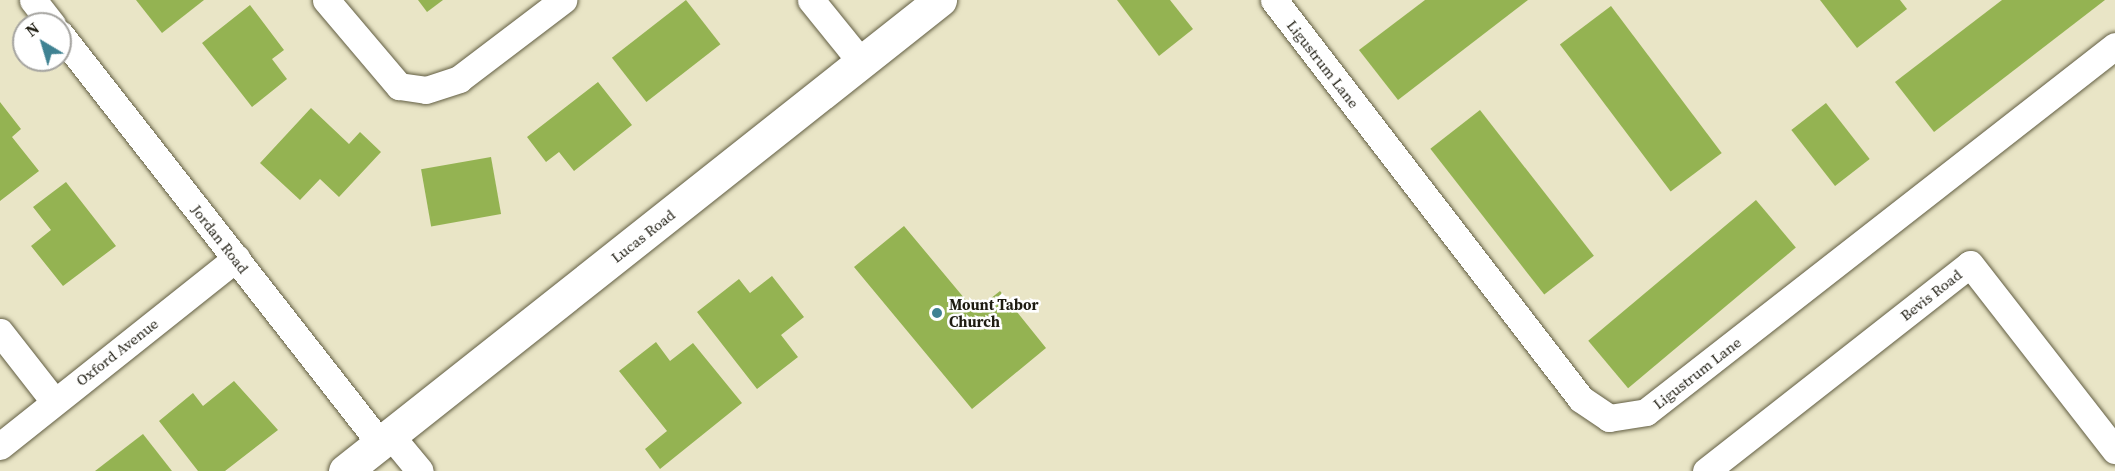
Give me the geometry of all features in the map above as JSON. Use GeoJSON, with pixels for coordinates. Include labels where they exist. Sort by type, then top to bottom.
{"type":"FeatureCollection","features":[{"type":"Feature","properties":{"kind":"street"},"geometry":{"type":"LineString","coordinates":[[33,0],[42,12]]}},
{"type":"Feature","properties":{"kind":"street"},"geometry":{"type":"LineString","coordinates":[[326,0],[399,86],[426,90],[459,79],[563,0]]}},
{"type":"Feature","properties":{"kind":"street"},"geometry":{"type":"LineString","coordinates":[[811,0],[862,63]]}},
{"type":"Feature","properties":{"kind":"street","name":"Lucas Road"},"geometry":{"type":"LineString","coordinates":[[345,471],[940,0]]}},
{"type":"Feature","properties":{"kind":"street","name":"Ligustrum Lane"},"geometry":{"type":"LineString","coordinates":[[1274,0],[1581,399],[1609,418],[1646,412],[2115,46]]}},
{"type":"Feature","properties":{"kind":"street","name":"Jordan Road"},"geometry":{"type":"LineString","coordinates":[[72,49],[236,258],[385,440]]}},
{"type":"Feature","properties":{"kind":"street","name":"Oxford Avenue"},"geometry":{"type":"LineString","coordinates":[[0,446],[236,258]]}},
{"type":"Feature","properties":{"kind":"street","name":"Bevis Road"},"geometry":{"type":"LineString","coordinates":[[1706,471],[1970,264],[2115,450]]}},
{"type":"Feature","properties":{"kind":"street"},"geometry":{"type":"LineString","coordinates":[[0,332],[54,401]]}},
{"type":"Feature","properties":{"kind":"street"},"geometry":{"type":"LineString","coordinates":[[385,440],[420,471]]}},
{"type":"Feature","properties":{"kind":"building"},"geometry":{"type":"Polygon","coordinates":[[[136,0],[204,0],[162,33],[136,0]]]}},
{"type":"Feature","properties":{"kind":"building"},"geometry":{"type":"Polygon","coordinates":[[[418,0],[443,0],[427,12],[418,0]]]}},
{"type":"Feature","properties":{"kind":"building"},"geometry":{"type":"Polygon","coordinates":[[[686,0],[720,44],[646,102],[612,58],[686,0]]]}},
{"type":"Feature","properties":{"kind":"building"},"geometry":{"type":"Polygon","coordinates":[[[1117,0],[1170,0],[1193,29],[1159,56],[1117,0]]]}},
{"type":"Feature","properties":{"kind":"building"},"geometry":{"type":"Polygon","coordinates":[[[1425,0],[1528,0],[1398,100],[1359,50],[1425,0]]]}},
{"type":"Feature","properties":{"kind":"building"},"geometry":{"type":"Polygon","coordinates":[[[1820,0],[1900,0],[1907,9],[1857,48],[1820,0]]]}},
{"type":"Feature","properties":{"kind":"building"},"geometry":{"type":"Polygon","coordinates":[[[2002,0],[2105,0],[1934,132],[1895,82],[2002,0]]]}},
{"type":"Feature","properties":{"kind":"building"},"geometry":{"type":"Polygon","coordinates":[[[250,5],[284,50],[272,59],[287,79],[252,107],[202,43],[250,5]]]}},
{"type":"Feature","properties":{"kind":"building"},"geometry":{"type":"Polygon","coordinates":[[[1611,6],[1722,153],[1671,191],[1560,45],[1611,6]]]}},
{"type":"Feature","properties":{"kind":"building"},"geometry":{"type":"Polygon","coordinates":[[[598,82],[632,125],[574,171],[559,152],[546,162],[527,137],[598,82]]]}},
{"type":"Feature","properties":{"kind":"building"},"geometry":{"type":"Polygon","coordinates":[[[0,102],[21,129],[12,137],[39,171],[0,201],[0,102]]]}},
{"type":"Feature","properties":{"kind":"building"},"geometry":{"type":"Polygon","coordinates":[[[1826,103],[1870,159],[1835,186],[1791,130],[1826,103]]]}},
{"type":"Feature","properties":{"kind":"building"},"geometry":{"type":"Polygon","coordinates":[[[311,108],[349,144],[360,132],[381,152],[339,197],[320,179],[300,200],[260,163],[311,108]]]}},
{"type":"Feature","properties":{"kind":"building"},"geometry":{"type":"Polygon","coordinates":[[[1480,110],[1594,256],[1544,295],[1430,149],[1480,110]]]}},
{"type":"Feature","properties":{"kind":"building"},"geometry":{"type":"Polygon","coordinates":[[[491,157],[501,214],[431,226],[421,169],[491,157]]]}},
{"type":"Feature","properties":{"kind":"building"},"geometry":{"type":"Polygon","coordinates":[[[66,182],[116,246],[63,286],[31,246],[51,230],[33,207],[66,182]]]}},
{"type":"Feature","properties":{"kind":"building"},"geometry":{"type":"Polygon","coordinates":[[[1756,200],[1796,247],[1628,388],[1588,341],[1756,200]]]}},
{"type":"Feature","properties":{"kind":"building"},"geometry":{"type":"Polygon","coordinates":[[[904,226],[975,311],[1000,291],[1046,348],[972,409],[854,267],[904,226]]]}},
{"type":"Feature","properties":{"kind":"building"},"geometry":{"type":"Polygon","coordinates":[[[772,276],[804,317],[781,335],[798,357],[757,389],[697,312],[739,279],[750,293],[772,276]]]}},
{"type":"Feature","properties":{"kind":"building"},"geometry":{"type":"Polygon","coordinates":[[[656,342],[670,361],[693,343],[742,403],[660,469],[645,449],[667,431],[619,371],[656,342]]]}},
{"type":"Feature","properties":{"kind":"building"},"geometry":{"type":"Polygon","coordinates":[[[234,381],[278,430],[225,471],[198,471],[159,421],[193,393],[203,406],[234,381]]]}},
{"type":"Feature","properties":{"kind":"building"},"geometry":{"type":"Polygon","coordinates":[[[143,434],[172,471],[95,471],[143,434]]]}},
{"type":"Feature","properties":{"kind":"place","name":"Mount Tabor Church"},"geometry":{"type":"Point","coordinates":[937,313]}}]}
